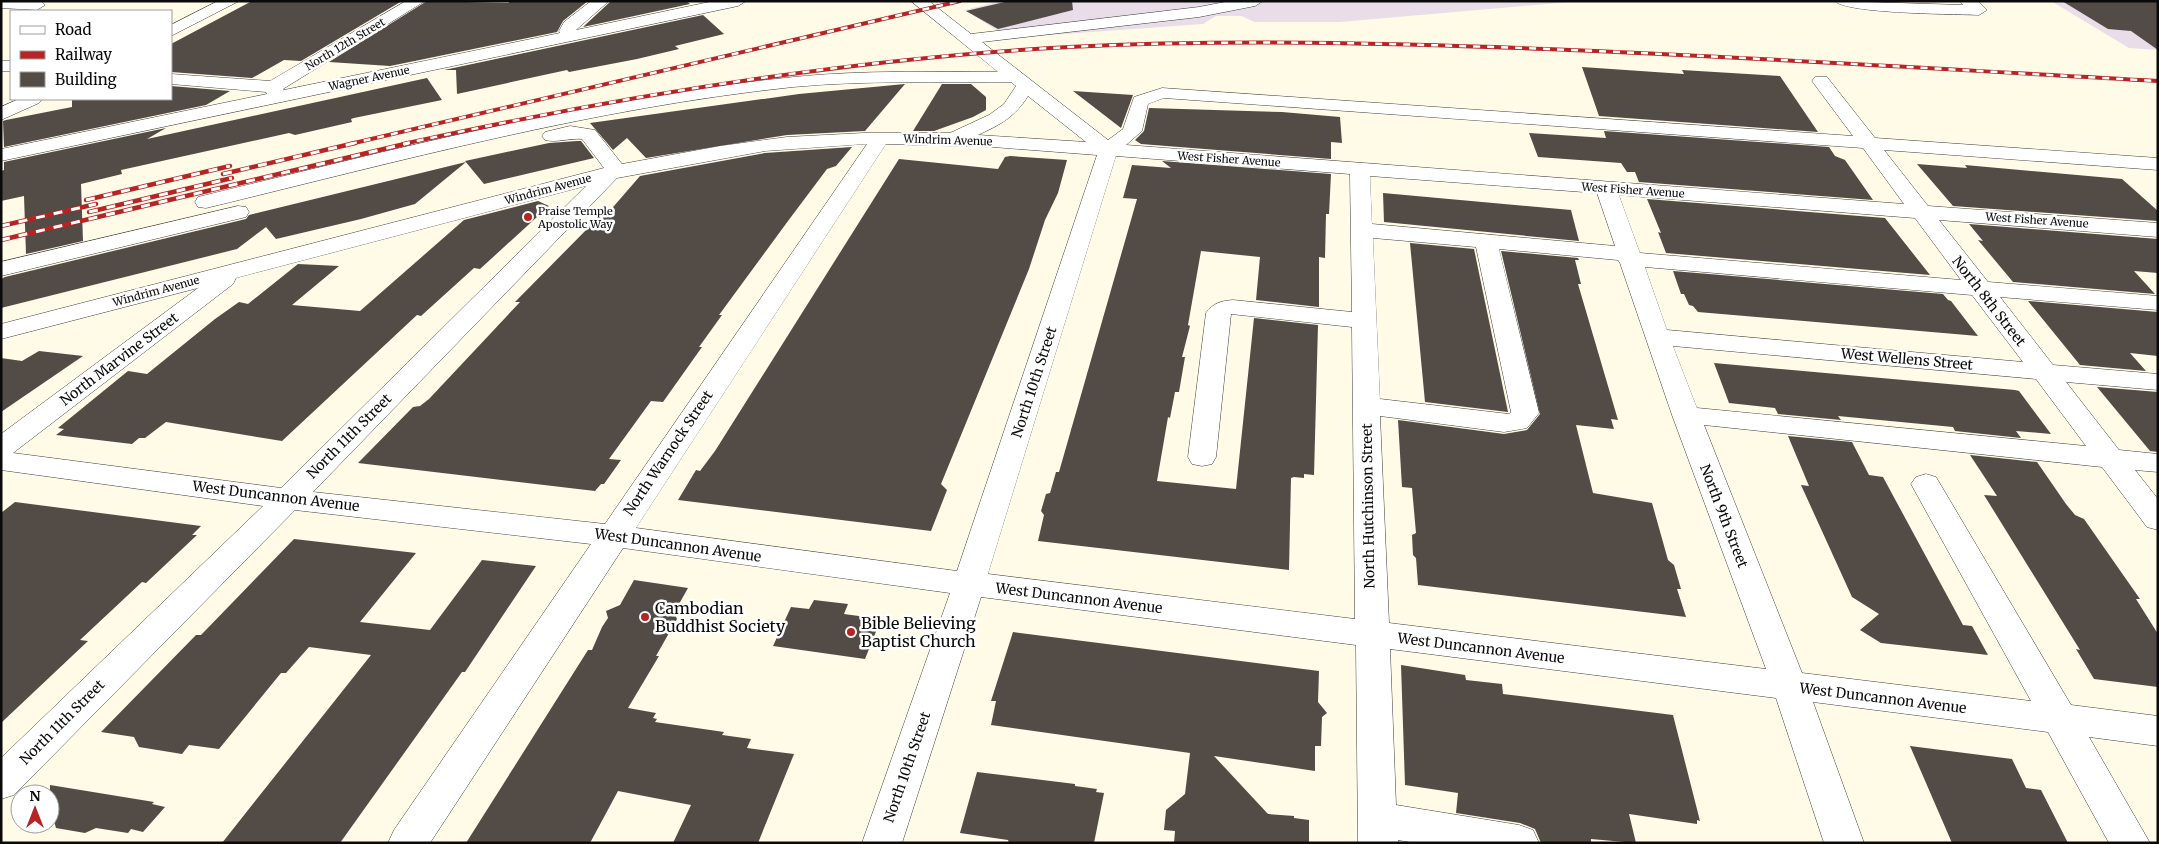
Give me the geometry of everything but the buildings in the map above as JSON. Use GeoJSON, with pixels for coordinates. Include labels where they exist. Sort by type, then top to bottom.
{"type":"FeatureCollection","features":[{"type":"Feature","properties":{"kind":"street"},"geometry":{"type":"LineString","coordinates":[[172,30],[231,1]]}},
{"type":"Feature","properties":{"kind":"street","name":"North 12th Street"},"geometry":{"type":"LineString","coordinates":[[275,92],[417,1]]}},
{"type":"Feature","properties":{"kind":"street"},"geometry":{"type":"LineString","coordinates":[[570,36],[567,31],[570,25],[601,1]]}},
{"type":"Feature","properties":{"kind":"street","name":"Wagner Avenue"},"geometry":{"type":"LineString","coordinates":[[1,155],[275,92],[570,36],[738,1]]}},
{"type":"Feature","properties":{"kind":"street"},"geometry":{"type":"LineString","coordinates":[[919,1],[1108,150],[1132,131],[1140,100],[1162,93],[2158,164]]}},
{"type":"Feature","properties":{"kind":"street"},"geometry":{"type":"LineString","coordinates":[[967,39],[1199,12],[1255,1]]}},
{"type":"Feature","properties":{"kind":"street"},"geometry":{"type":"LineString","coordinates":[[1843,1],[1881,7],[1979,10],[1968,1]]}},
{"type":"Feature","properties":{"kind":"street"},"geometry":{"type":"LineString","coordinates":[[1,3],[41,3]]}},
{"type":"Feature","properties":{"kind":"street"},"geometry":{"type":"LineString","coordinates":[[24,10],[41,3]]}},
{"type":"Feature","properties":{"kind":"street"},"geometry":{"type":"LineString","coordinates":[[172,79],[275,92]]}},
{"type":"Feature","properties":{"kind":"street"},"geometry":{"type":"LineString","coordinates":[[206,202],[457,140],[666,100],[792,82],[836,79],[1021,81]]}},
{"type":"Feature","properties":{"kind":"street"},"geometry":{"type":"LineString","coordinates":[[952,139],[996,119],[1011,108],[1021,81]]}},
{"type":"Feature","properties":{"kind":"street","name":"North 8th Street"},"geometry":{"type":"LineString","coordinates":[[1820,81],[2158,520]]}},
{"type":"Feature","properties":{"kind":"street"},"geometry":{"type":"LineString","coordinates":[[1,114],[31,100]]}},
{"type":"Feature","properties":{"kind":"street"},"geometry":{"type":"LineString","coordinates":[[1,270],[570,132],[588,134],[614,172]]}},
{"type":"Feature","properties":{"kind":"street","name":"Windrim Avenue"},"geometry":{"type":"LineString","coordinates":[[1,332],[614,172],[698,156],[787,143],[880,139],[952,139],[1108,150]]}},
{"type":"Feature","properties":{"kind":"street","name":"North Warnock Street"},"geometry":{"type":"LineString","coordinates":[[408,843],[612,536],[880,139]]}},
{"type":"Feature","properties":{"kind":"street","name":"West Fisher Avenue"},"geometry":{"type":"LineString","coordinates":[[1108,150],[2158,230]]}},
{"type":"Feature","properties":{"kind":"street","name":"North 10th Street"},"geometry":{"type":"LineString","coordinates":[[882,843],[969,584],[1108,150]]}},
{"type":"Feature","properties":{"kind":"street","name":"North Hutchinson Street"},"geometry":{"type":"LineString","coordinates":[[1360,170],[1377,831]]}},
{"type":"Feature","properties":{"kind":"street","name":"North 11th Street"},"geometry":{"type":"LineString","coordinates":[[1,783],[614,172]]}},
{"type":"Feature","properties":{"kind":"street","name":"North 9th Street"},"geometry":{"type":"LineString","coordinates":[[1606,188],[1628,257],[1657,337],[1790,687],[1844,843]]}},
{"type":"Feature","properties":{"kind":"street"},"geometry":{"type":"LineString","coordinates":[[1362,230],[1486,241],[1628,257],[2158,303]]}},
{"type":"Feature","properties":{"kind":"street"},"geometry":{"type":"LineString","coordinates":[[1366,406],[1504,423],[1517,422],[1525,413],[1486,241]]}},
{"type":"Feature","properties":{"kind":"street","name":"North Marvine Street"},"geometry":{"type":"LineString","coordinates":[[1,448],[236,270]]}},
{"type":"Feature","properties":{"kind":"street"},"geometry":{"type":"LineString","coordinates":[[1202,457],[1218,313],[1224,308],[1233,307],[1364,321]]}},
{"type":"Feature","properties":{"kind":"street","name":"West Wellens Street"},"geometry":{"type":"LineString","coordinates":[[1657,337],[2158,382]]}},
{"type":"Feature","properties":{"kind":"street"},"geometry":{"type":"LineString","coordinates":[[1686,415],[2117,466],[2158,464]]}},
{"type":"Feature","properties":{"kind":"street","name":"West Duncannon Avenue"},"geometry":{"type":"LineString","coordinates":[[1,461],[288,499],[612,536],[1372,635],[2158,731]]}},
{"type":"Feature","properties":{"kind":"street"},"geometry":{"type":"LineString","coordinates":[[2117,466],[2158,478]]}},
{"type":"Feature","properties":{"kind":"street"},"geometry":{"type":"LineString","coordinates":[[1926,484],[2130,843]]}},
{"type":"Feature","properties":{"kind":"street"},"geometry":{"type":"LineString","coordinates":[[1377,831],[1519,843]]}},
{"type":"Feature","properties":{"kind":"shaded area"},"geometry":{"type":"Polygon","coordinates":[[[1001,1],[1580,1],[1340,22],[1254,22],[1242,16],[1216,16],[1203,24],[1009,38],[965,10],[1001,1]]]}},
{"type":"Feature","properties":{"kind":"shaded area"},"geometry":{"type":"Polygon","coordinates":[[[2051,1],[2158,1],[2158,50],[2129,48],[2051,1]]]}},
{"type":"Feature","properties":{"kind":"railway"},"geometry":{"type":"LineString","coordinates":[[350,144],[960,1]]}},
{"type":"Feature","properties":{"kind":"railway"},"geometry":{"type":"LineString","coordinates":[[403,144],[568,110],[734,82],[901,60],[1069,47],[1188,43],[1308,43],[1487,47],[1623,52],[2158,81]]}},
{"type":"Feature","properties":{"kind":"railway"},"geometry":{"type":"LineString","coordinates":[[223,174],[355,143]]}},
{"type":"Feature","properties":{"kind":"railway"},"geometry":{"type":"LineString","coordinates":[[1,240],[409,143]]}},
{"type":"Feature","properties":{"kind":"railway"},"geometry":{"type":"LineString","coordinates":[[86,200],[230,166]]}},
{"type":"Feature","properties":{"kind":"railway"},"geometry":{"type":"LineString","coordinates":[[89,212],[232,178]]}},
{"type":"Feature","properties":{"kind":"railway"},"geometry":{"type":"LineString","coordinates":[[1,226],[96,204]]}},
{"type":"Feature","properties":{"kind":"place","name":"Praise Temple Apostolic Way"},"geometry":{"type":"Point","coordinates":[528,217]}},
{"type":"Feature","properties":{"kind":"place","name":"Cambodian Buddhist Society"},"geometry":{"type":"Point","coordinates":[645,617]}},
{"type":"Feature","properties":{"kind":"place","name":"Bible Believing Baptist Church"},"geometry":{"type":"Point","coordinates":[851,632]}}]}
